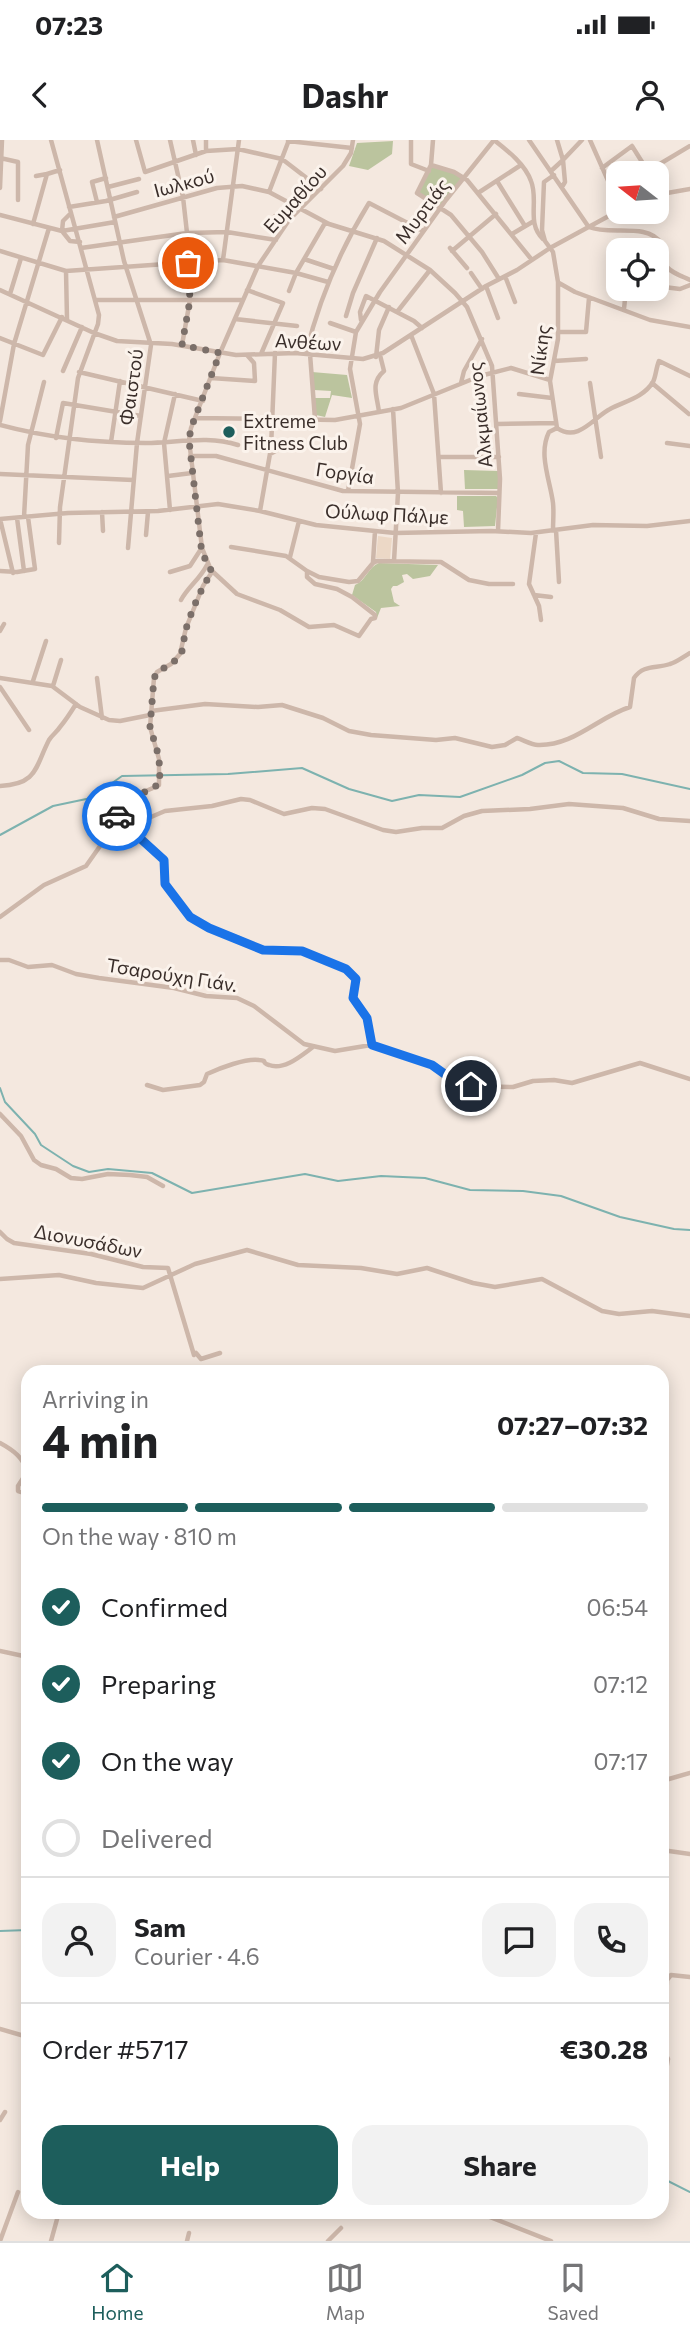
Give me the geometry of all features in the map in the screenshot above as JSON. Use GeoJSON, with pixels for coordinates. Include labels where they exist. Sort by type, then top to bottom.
{"type":"FeatureCollection","features":[{"type":"Feature","properties":{"kind":"street"},"geometry":{"type":"LineString","coordinates":[[0,188],[2,140]]}},
{"type":"Feature","properties":{"kind":"street"},"geometry":{"type":"LineString","coordinates":[[51,140],[99,319],[79,372],[64,476],[59,543]]}},
{"type":"Feature","properties":{"kind":"street","name":"Φαιστού"},"geometry":{"type":"LineString","coordinates":[[99,140],[119,242],[151,343],[137,443],[128,548]]}},
{"type":"Feature","properties":{"kind":"street"},"geometry":{"type":"LineString","coordinates":[[136,140],[145,172],[206,151],[238,149],[282,159],[321,188]]}},
{"type":"Feature","properties":{"kind":"street"},"geometry":{"type":"LineString","coordinates":[[170,140],[183,197],[187,233],[190,300],[182,345]]}},
{"type":"Feature","properties":{"kind":"street"},"geometry":{"type":"LineString","coordinates":[[193,140],[196,155]]}},
{"type":"Feature","properties":{"kind":"street"},"geometry":{"type":"LineString","coordinates":[[206,140],[206,151]]}},
{"type":"Feature","properties":{"kind":"street"},"geometry":{"type":"LineString","coordinates":[[223,260],[239,140]]}},
{"type":"Feature","properties":{"kind":"street","name":"Ευμαθίου"},"geometry":{"type":"LineString","coordinates":[[306,571],[307,577],[315,584],[343,592],[375,615],[359,636],[334,625],[309,626],[276,608],[237,594],[212,572],[202,548],[189,440],[220,353],[258,266],[288,221],[343,166],[353,140]]}},
{"type":"Feature","properties":{"kind":"street"},"geometry":{"type":"LineString","coordinates":[[411,140],[411,164],[465,177],[531,260]]}},
{"type":"Feature","properties":{"kind":"street"},"geometry":{"type":"LineString","coordinates":[[433,140],[430,168],[417,192],[451,215],[482,252],[499,279]]}},
{"type":"Feature","properties":{"kind":"street"},"geometry":{"type":"LineString","coordinates":[[494,140],[522,165],[533,187],[534,221],[538,233],[544,238]]}},
{"type":"Feature","properties":{"kind":"street","name":"Μυρτιάς"},"geometry":{"type":"LineString","coordinates":[[348,491],[359,432],[359,416],[350,374],[350,359],[356,332],[374,300],[440,208],[494,140]]}},
{"type":"Feature","properties":{"kind":"street"},"geometry":{"type":"LineString","coordinates":[[529,140],[588,226],[597,230],[640,232],[655,236],[662,243],[666,267],[690,283],[680,289],[669,288]]}},
{"type":"Feature","properties":{"kind":"street"},"geometry":{"type":"LineString","coordinates":[[557,140],[563,160],[565,180],[562,187]]}},
{"type":"Feature","properties":{"kind":"street"},"geometry":{"type":"LineString","coordinates":[[553,173],[583,140]]}},
{"type":"Feature","properties":{"kind":"street"},"geometry":{"type":"LineString","coordinates":[[590,140],[606,178]]}},
{"type":"Feature","properties":{"kind":"street"},"geometry":{"type":"LineString","coordinates":[[269,192],[288,141],[352,148]]}},
{"type":"Feature","properties":{"kind":"street"},"geometry":{"type":"LineString","coordinates":[[666,161],[690,146]]}},
{"type":"Feature","properties":{"kind":"street"},"geometry":{"type":"LineString","coordinates":[[612,161],[629,147],[635,149],[642,161]]}},
{"type":"Feature","properties":{"kind":"street"},"geometry":{"type":"LineString","coordinates":[[1,158],[18,162],[19,200]]}},
{"type":"Feature","properties":{"kind":"street"},"geometry":{"type":"LineString","coordinates":[[478,193],[522,165]]}},
{"type":"Feature","properties":{"kind":"street"},"geometry":{"type":"LineString","coordinates":[[602,169],[606,166]]}},
{"type":"Feature","properties":{"kind":"street"},"geometry":{"type":"LineString","coordinates":[[36,176],[60,170]]}},
{"type":"Feature","properties":{"kind":"street","name":"Νίκης"},"geometry":{"type":"LineString","coordinates":[[553,173],[544,184],[542,230],[554,254],[558,282],[558,332],[550,380],[556,426],[549,432],[546,442],[546,477],[553,503],[559,582]]}},
{"type":"Feature","properties":{"kind":"street"},"geometry":{"type":"LineString","coordinates":[[33,224],[47,174]]}},
{"type":"Feature","properties":{"kind":"street"},"geometry":{"type":"LineString","coordinates":[[97,202],[92,182],[106,178]]}},
{"type":"Feature","properties":{"kind":"street"},"geometry":{"type":"LineString","coordinates":[[108,187],[139,179]]}},
{"type":"Feature","properties":{"kind":"street"},"geometry":{"type":"LineString","coordinates":[[497,181],[524,226]]}},
{"type":"Feature","properties":{"kind":"street","name":"Ιωλκού"},"geometry":{"type":"LineString","coordinates":[[62,231],[232,185],[269,192],[325,223],[377,238],[430,270],[463,301]]}},
{"type":"Feature","properties":{"kind":"street"},"geometry":{"type":"LineString","coordinates":[[669,192],[690,189]]}},
{"type":"Feature","properties":{"kind":"street"},"geometry":{"type":"LineString","coordinates":[[69,207],[111,200],[137,192]]}},
{"type":"Feature","properties":{"kind":"street"},"geometry":{"type":"LineString","coordinates":[[315,419],[308,354],[328,282],[352,231],[369,203],[424,231]]}},
{"type":"Feature","properties":{"kind":"street"},"geometry":{"type":"LineString","coordinates":[[62,231],[63,221],[71,213]]}},
{"type":"Feature","properties":{"kind":"street"},"geometry":{"type":"LineString","coordinates":[[496,214],[451,249],[484,287],[498,318]]}},
{"type":"Feature","properties":{"kind":"street"},"geometry":{"type":"LineString","coordinates":[[0,215],[62,231],[70,241],[80,245],[187,233],[227,232],[276,240]]}},
{"type":"Feature","properties":{"kind":"street"},"geometry":{"type":"LineString","coordinates":[[275,216],[288,221]]}},
{"type":"Feature","properties":{"kind":"street","name":"Ανθέων"},"geometry":{"type":"LineString","coordinates":[[0,290],[117,341],[182,345],[220,353],[247,355],[308,354],[350,359],[378,356],[484,287],[606,217]]}},
{"type":"Feature","properties":{"kind":"street"},"geometry":{"type":"LineString","coordinates":[[512,234],[534,221]]}},
{"type":"Feature","properties":{"kind":"street"},"geometry":{"type":"LineString","coordinates":[[289,291],[296,273],[325,223]]}},
{"type":"Feature","properties":{"kind":"street"},"geometry":{"type":"LineString","coordinates":[[49,228],[14,344],[0,423],[56,438],[137,443],[189,440],[238,445]]}},
{"type":"Feature","properties":{"kind":"street"},"geometry":{"type":"LineString","coordinates":[[346,316],[352,293],[377,238]]}},
{"type":"Feature","properties":{"kind":"street"},"geometry":{"type":"LineString","coordinates":[[0,251],[66,271],[223,260],[296,273],[328,282]]}},
{"type":"Feature","properties":{"kind":"street"},"geometry":{"type":"LineString","coordinates":[[10,294],[21,258]]}},
{"type":"Feature","properties":{"kind":"street"},"geometry":{"type":"LineString","coordinates":[[304,259],[334,269]]}},
{"type":"Feature","properties":{"kind":"street"},"geometry":{"type":"LineString","coordinates":[[397,312],[430,270]]}},
{"type":"Feature","properties":{"kind":"street"},"geometry":{"type":"LineString","coordinates":[[0,338],[43,355],[64,318],[66,271]]}},
{"type":"Feature","properties":{"kind":"street"},"geometry":{"type":"LineString","coordinates":[[505,276],[515,302]]}},
{"type":"Feature","properties":{"kind":"street"},"geometry":{"type":"LineString","coordinates":[[558,282],[652,321],[690,327]]}},
{"type":"Feature","properties":{"kind":"street"},"geometry":{"type":"LineString","coordinates":[[247,290],[283,303],[261,354]]}},
{"type":"Feature","properties":{"kind":"street","name":"Μυρτιάς"},"geometry":{"type":"LineString","coordinates":[[361,320],[360,312],[365,297],[374,300]]}},
{"type":"Feature","properties":{"kind":"street"},"geometry":{"type":"LineString","coordinates":[[558,332],[586,332],[589,297]]}},
{"type":"Feature","properties":{"kind":"street"},"geometry":{"type":"LineString","coordinates":[[96,300],[243,300]]}},
{"type":"Feature","properties":{"kind":"street"},"geometry":{"type":"LineString","coordinates":[[374,300],[422,328]]}},
{"type":"Feature","properties":{"kind":"street","name":"Αλκμαίωνος"},"geometry":{"type":"LineString","coordinates":[[463,301],[482,339],[493,373],[499,457],[498,531]]}},
{"type":"Feature","properties":{"kind":"street"},"geometry":{"type":"LineString","coordinates":[[624,301],[624,309]]}},
{"type":"Feature","properties":{"kind":"street"},"geometry":{"type":"LineString","coordinates":[[379,412],[375,382],[377,376],[384,371],[378,356],[380,326],[389,307]]}},
{"type":"Feature","properties":{"kind":"street"},"geometry":{"type":"LineString","coordinates":[[235,318],[297,326]]}},
{"type":"Feature","properties":{"kind":"street"},"geometry":{"type":"LineString","coordinates":[[330,323],[356,332]]}},
{"type":"Feature","properties":{"kind":"street"},"geometry":{"type":"LineString","coordinates":[[63,371],[82,327]]}},
{"type":"Feature","properties":{"kind":"street"},"geometry":{"type":"LineString","coordinates":[[411,335],[434,394],[441,493]]}},
{"type":"Feature","properties":{"kind":"street"},"geometry":{"type":"LineString","coordinates":[[461,384],[464,371],[482,339]]}},
{"type":"Feature","properties":{"kind":"street"},"geometry":{"type":"LineString","coordinates":[[260,511],[270,454],[275,353]]}},
{"type":"Feature","properties":{"kind":"street"},"geometry":{"type":"LineString","coordinates":[[211,378],[255,381],[256,370],[247,355]]}},
{"type":"Feature","properties":{"kind":"street"},"geometry":{"type":"LineString","coordinates":[[554,361],[586,359]]}},
{"type":"Feature","properties":{"kind":"street"},"geometry":{"type":"LineString","coordinates":[[497,424],[556,426],[565,432],[576,432],[610,409],[636,397],[652,383],[659,361],[690,376]]}},
{"type":"Feature","properties":{"kind":"street"},"geometry":{"type":"LineString","coordinates":[[195,418],[335,420],[393,409],[512,368],[550,380]]}},
{"type":"Feature","properties":{"kind":"street"},"geometry":{"type":"LineString","coordinates":[[79,372],[203,401]]}},
{"type":"Feature","properties":{"kind":"street"},"geometry":{"type":"LineString","coordinates":[[111,442],[120,381]]}},
{"type":"Feature","properties":{"kind":"street"},"geometry":{"type":"LineString","coordinates":[[0,571],[13,573],[35,569],[26,517],[26,474],[31,433],[44,382]]}},
{"type":"Feature","properties":{"kind":"street"},"geometry":{"type":"LineString","coordinates":[[590,383],[601,457]]}},
{"type":"Feature","properties":{"kind":"street"},"geometry":{"type":"LineString","coordinates":[[652,383],[689,414]]}},
{"type":"Feature","properties":{"kind":"street"},"geometry":{"type":"LineString","coordinates":[[170,510],[164,443],[175,394]]}},
{"type":"Feature","properties":{"kind":"street"},"geometry":{"type":"LineString","coordinates":[[519,394],[552,398]]}},
{"type":"Feature","properties":{"kind":"street"},"geometry":{"type":"LineString","coordinates":[[56,438],[62,404],[141,416]]}},
{"type":"Feature","properties":{"kind":"street"},"geometry":{"type":"LineString","coordinates":[[393,409],[398,493],[394,561]]}},
{"type":"Feature","properties":{"kind":"street"},"geometry":{"type":"LineString","coordinates":[[245,441],[285,445],[270,454]]}},
{"type":"Feature","properties":{"kind":"street"},"geometry":{"type":"LineString","coordinates":[[667,443],[690,446]]}},
{"type":"Feature","properties":{"kind":"street","name":"Γοργία"},"geometry":{"type":"LineString","coordinates":[[190,456],[214,456],[348,491],[500,493]]}},
{"type":"Feature","properties":{"kind":"street"},"geometry":{"type":"LineString","coordinates":[[439,457],[499,457]]}},
{"type":"Feature","properties":{"kind":"street"},"geometry":{"type":"LineString","coordinates":[[168,476],[192,473]]}},
{"type":"Feature","properties":{"kind":"street"},"geometry":{"type":"LineString","coordinates":[[0,474],[133,480]]}},
{"type":"Feature","properties":{"kind":"street","name":"Ούλωφ Πάλμε"},"geometry":{"type":"LineString","coordinates":[[0,519],[102,512],[148,512],[222,504],[325,527],[395,533],[536,533],[593,525],[661,525],[690,521]]}},
{"type":"Feature","properties":{"kind":"street"},"geometry":{"type":"LineString","coordinates":[[102,512],[103,531]]}},
{"type":"Feature","properties":{"kind":"street"},"geometry":{"type":"LineString","coordinates":[[146,535],[148,512]]}},
{"type":"Feature","properties":{"kind":"street"},"geometry":{"type":"LineString","coordinates":[[17,518],[24,571]]}},
{"type":"Feature","properties":{"kind":"street"},"geometry":{"type":"LineString","coordinates":[[0,519],[13,573]]}},
{"type":"Feature","properties":{"kind":"street"},"geometry":{"type":"LineString","coordinates":[[290,557],[299,521]]}},
{"type":"Feature","properties":{"kind":"street"},"geometry":{"type":"LineString","coordinates":[[232,547],[290,557],[306,571],[319,577],[354,583],[373,563],[375,531]]}},
{"type":"Feature","properties":{"kind":"street"},"geometry":{"type":"LineString","coordinates":[[536,533],[529,584],[539,606],[541,620]]}},
{"type":"Feature","properties":{"kind":"street"},"geometry":{"type":"LineString","coordinates":[[170,572],[190,566],[202,548]]}},
{"type":"Feature","properties":{"kind":"street"},"geometry":{"type":"LineString","coordinates":[[373,563],[441,562],[469,580],[489,584],[513,583]]}},
{"type":"Feature","properties":{"kind":"street"},"geometry":{"type":"LineString","coordinates":[[181,600],[187,590],[199,580],[207,565]]}},
{"type":"Feature","properties":{"kind":"street"},"geometry":{"type":"LineString","coordinates":[[0,917],[44,885],[86,866],[117,822],[124,803],[157,786],[160,781],[159,766],[151,736],[150,713],[155,676],[180,654],[186,628],[203,586],[212,572]]}},
{"type":"Feature","properties":{"kind":"street"},"geometry":{"type":"LineString","coordinates":[[534,595],[551,597]]}},
{"type":"Feature","properties":{"kind":"street"},"geometry":{"type":"LineString","coordinates":[[0,631],[4,624]]}},
{"type":"Feature","properties":{"kind":"street"},"geometry":{"type":"LineString","coordinates":[[33,681],[46,641]]}},
{"type":"Feature","properties":{"kind":"street"},"geometry":{"type":"LineString","coordinates":[[0,678],[53,686],[76,704],[102,718],[118,721],[205,704],[284,706],[323,718],[349,731],[444,740],[455,738],[489,747],[505,745],[518,738],[541,745],[569,740],[630,707],[636,674],[647,667],[670,664],[690,653]]}},
{"type":"Feature","properties":{"kind":"street"},"geometry":{"type":"LineString","coordinates":[[53,686],[61,660]]}},
{"type":"Feature","properties":{"kind":"street"},"geometry":{"type":"LineString","coordinates":[[97,678],[102,718]]}},
{"type":"Feature","properties":{"kind":"street"},"geometry":{"type":"LineString","coordinates":[[0,687],[29,730]]}},
{"type":"Feature","properties":{"kind":"street"},"geometry":{"type":"LineString","coordinates":[[0,786],[23,780],[33,773],[49,740],[76,704]]}},
{"type":"Feature","properties":{"kind":"street"},"geometry":{"type":"LineString","coordinates":[[131,830],[144,820],[165,811],[212,806],[241,799],[282,814],[321,808],[396,832],[442,828],[464,816],[482,811],[569,804],[623,808],[659,819],[690,821]]}},
{"type":"Feature","properties":{"kind":"street"},"geometry":{"type":"LineString","coordinates":[[117,822],[131,830],[164,860],[167,887],[187,915],[194,920],[263,950],[302,951],[351,972],[356,981],[353,998],[367,1018],[372,1045]]}},
{"type":"Feature","properties":{"kind":"street","name":"Τσαρούχη Γιάν."},"geometry":{"type":"LineString","coordinates":[[0,960],[28,967],[52,965],[76,974],[174,988],[206,996],[237,998],[254,1006],[297,1041],[313,1047],[342,1051],[372,1045],[432,1065],[453,1080],[471,1086],[513,1087],[554,1080],[572,1083],[640,1063],[690,1079]]}},
{"type":"Feature","properties":{"kind":"street"},"geometry":{"type":"LineString","coordinates":[[148,1084],[163,1090],[200,1085],[207,1073],[237,1062],[261,1060],[270,1066],[282,1065],[295,1060],[313,1047]]}},
{"type":"Feature","properties":{"kind":"street"},"geometry":{"type":"LineString","coordinates":[[0,1114],[21,1136],[34,1160],[44,1167],[57,1169],[76,1179],[108,1174],[147,1177],[163,1186]]}},
{"type":"Feature","properties":{"kind":"street","name":"Διονυσάδων"},"geometry":{"type":"LineString","coordinates":[[0,1231],[7,1240],[14,1242],[91,1254],[148,1267],[168,1268],[171,1275]]}},
{"type":"Feature","properties":{"kind":"street"},"geometry":{"type":"LineString","coordinates":[[0,1279],[60,1275],[143,1288],[219,1256],[247,1250],[298,1265],[361,1268],[397,1274],[427,1268],[495,1287],[542,1279],[602,1311],[619,1314],[652,1311],[690,1316]]}},
{"type":"Feature","properties":{"kind":"street"},"geometry":{"type":"LineString","coordinates":[[171,1275],[194,1355],[196,1353],[201,1359],[220,1353]]}},
{"type":"Feature","properties":{"kind":"street"},"geometry":{"type":"LineString","coordinates":[[0,1443],[14,1451],[21,1459]]}},
{"type":"Feature","properties":{"kind":"street"},"geometry":{"type":"LineString","coordinates":[[0,1651],[21,1656]]}},
{"type":"Feature","properties":{"kind":"street"},"geometry":{"type":"LineString","coordinates":[[669,1779],[690,1773]]}},
{"type":"Feature","properties":{"kind":"street"},"geometry":{"type":"LineString","coordinates":[[669,1851],[690,1854]]}},
{"type":"Feature","properties":{"kind":"street"},"geometry":{"type":"LineString","coordinates":[[669,1978],[671,1975],[690,1977]]}},
{"type":"Feature","properties":{"kind":"street"},"geometry":{"type":"LineString","coordinates":[[0,2029],[21,2034]]}},
{"type":"Feature","properties":{"kind":"street"},"geometry":{"type":"LineString","coordinates":[[0,2120],[5,2112]]}},
{"type":"Feature","properties":{"kind":"street"},"geometry":{"type":"LineString","coordinates":[[0,2241],[18,2192]]}},
{"type":"Feature","properties":{"kind":"street"},"geometry":{"type":"LineString","coordinates":[[51,2241],[58,2219]]}},
{"type":"Feature","properties":{"kind":"street"},"geometry":{"type":"LineString","coordinates":[[495,2219],[551,2241]]}},
{"type":"Feature","properties":{"kind":"street"},"geometry":{"type":"LineString","coordinates":[[328,2241],[341,2228]]}},
{"type":"Feature","properties":{"kind":"street"},"geometry":{"type":"LineString","coordinates":[[187,2241],[189,2233]]}},
{"type":"Feature","properties":{"kind":"green space"},"geometry":{"type":"Polygon","coordinates":[[[393,141],[392,154],[368,170],[349,166],[357,143],[393,141]]]}},
{"type":"Feature","properties":{"kind":"green space"},"geometry":{"type":"Polygon","coordinates":[[[431,165],[465,178],[440,206],[417,192],[431,165]]]}},
{"type":"Feature","properties":{"kind":"green space"},"geometry":{"type":"Polygon","coordinates":[[[312,372],[347,375],[352,398],[332,395],[325,417],[316,415],[315,398],[330,398],[331,391],[314,390],[312,372]]]}},
{"type":"Feature","properties":{"kind":"green space"},"geometry":{"type":"Polygon","coordinates":[[[464,470],[498,471],[498,489],[465,489],[464,470]]]}},
{"type":"Feature","properties":{"kind":"green space"},"geometry":{"type":"Polygon","coordinates":[[[457,496],[496,496],[495,526],[464,527],[463,511],[457,510],[457,496]]]}},
{"type":"Feature","properties":{"kind":"green space"},"geometry":{"type":"Polygon","coordinates":[[[379,563],[438,565],[430,576],[413,579],[407,574],[402,575],[404,582],[391,589],[394,602],[400,606],[381,608],[377,618],[376,612],[352,595],[355,585],[379,563]]]}},
{"type":"Feature","properties":{"kind":"shaded area"},"geometry":{"type":"Polygon","coordinates":[[[378,536],[392,538],[390,559],[376,558],[378,536]]]}},
{"type":"Feature","properties":{"kind":"waterway"},"geometry":{"type":"LineString","coordinates":[[0,835],[53,806],[91,798],[122,776],[228,774],[302,768],[349,789],[392,801],[419,795],[460,797],[522,775],[545,763],[559,761],[583,773],[622,774],[690,789]]}},
{"type":"Feature","properties":{"kind":"waterway"},"geometry":{"type":"LineString","coordinates":[[0,1088],[5,1102],[35,1134],[41,1145],[73,1166],[89,1172],[108,1169],[152,1173],[192,1193],[305,1174],[338,1181],[381,1176],[425,1178],[470,1190],[523,1191],[561,1196],[620,1217],[690,1230]]}},
{"type":"Feature","properties":{"kind":"waterway"},"geometry":{"type":"LineString","coordinates":[[0,1931],[21,1930]]}},
{"type":"Feature","properties":{"kind":"waterway"},"geometry":{"type":"LineString","coordinates":[[669,2182],[690,2192]]}},
{"type":"Feature","properties":{"kind":"way so far"},"geometry":{"type":"LineString","coordinates":[[117,816],[122,805],[128,800],[160,783],[159,757],[150,727],[154,678],[178,658],[186,628],[203,586],[212,572],[201,546],[189,434],[220,353],[182,345],[190,300],[188,263]]}},
{"type":"Feature","properties":{"kind":"place","name":"Extreme Fitness Club"},"geometry":{"type":"Point","coordinates":[229,432]}},
{"type":"Feature","properties":{"kind":"route"},"geometry":{"type":"LineString","coordinates":[[117,816],[119,824],[131,830],[162,857],[166,866],[165,884],[190,917],[209,928],[242,939],[263,950],[302,951],[351,972],[356,981],[353,998],[367,1018],[372,1045],[388,1052],[408,1055],[432,1065],[453,1080],[471,1086]]}}]}
